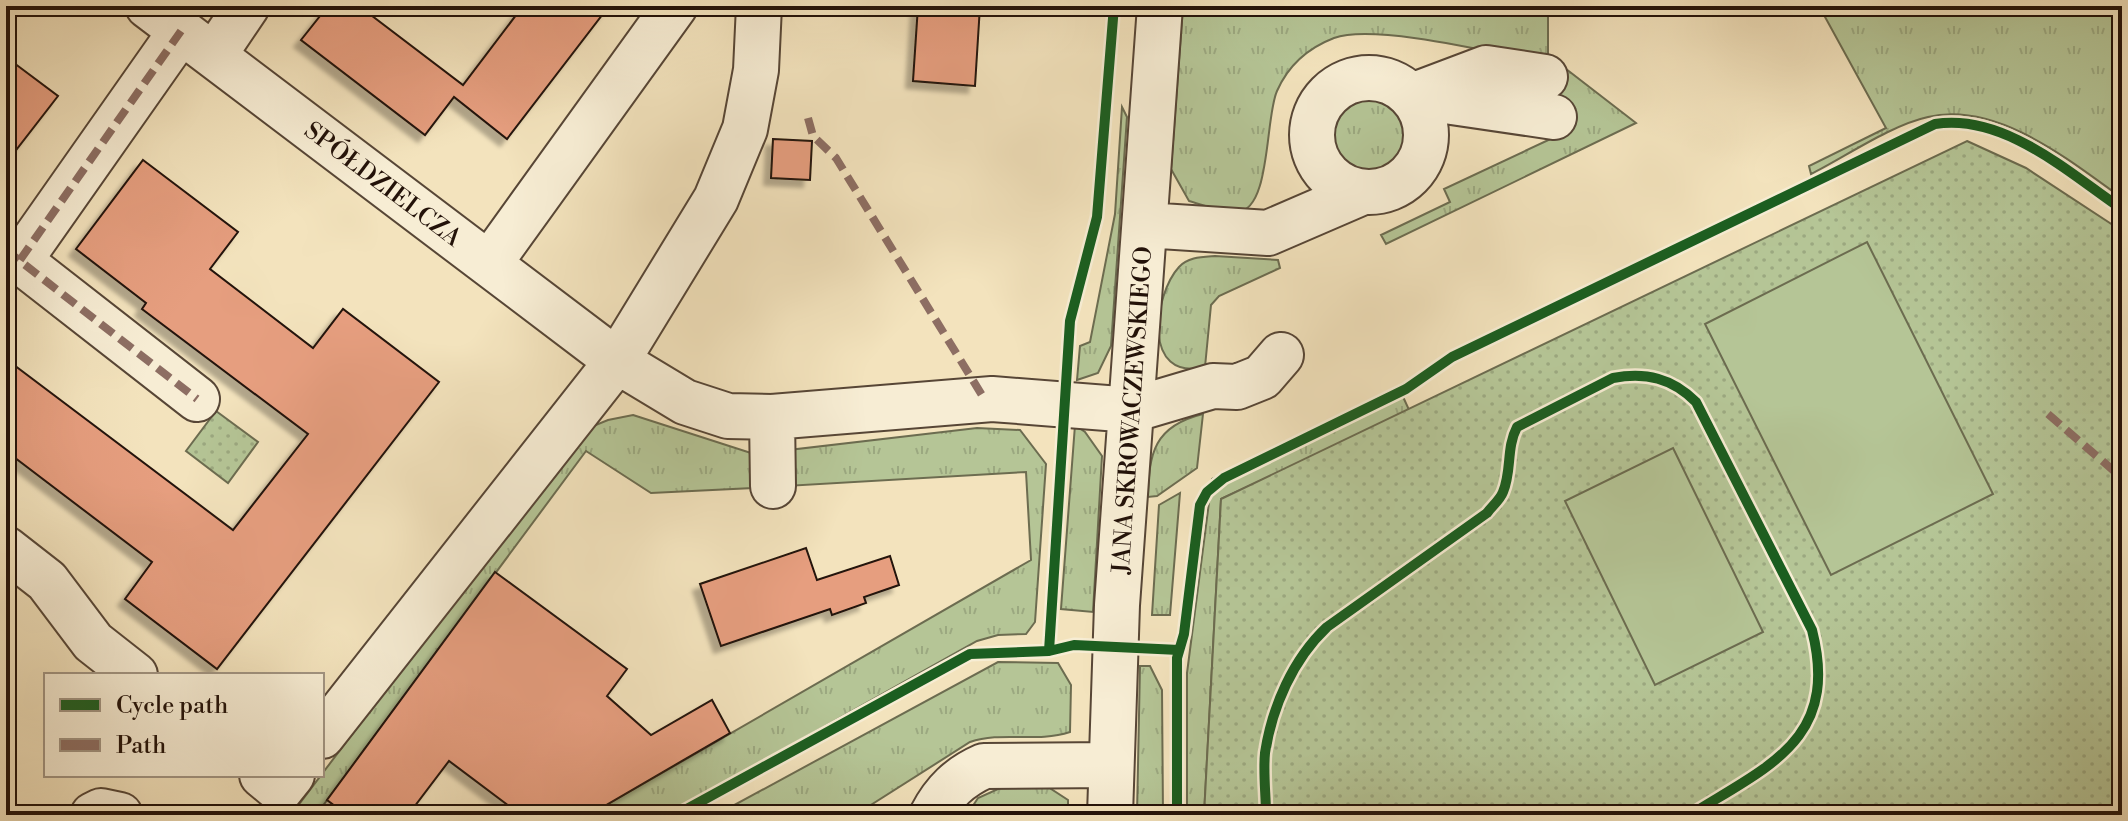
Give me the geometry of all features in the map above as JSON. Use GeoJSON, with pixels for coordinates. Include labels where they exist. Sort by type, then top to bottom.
{"type":"FeatureCollection","features":[{"type":"Feature","properties":{"kind":"street"},"geometry":{"type":"LineString","coordinates":[[197,399],[13,255],[181,31],[247,6]]}},
{"type":"Feature","properties":{"kind":"street"},"geometry":{"type":"LineString","coordinates":[[489,264],[675,6]]}},
{"type":"Feature","properties":{"kind":"street"},"geometry":{"type":"LineString","coordinates":[[324,733],[617,361],[716,199],[745,129],[756,70],[759,6]]}},
{"type":"Feature","properties":{"kind":"street","name":"JANA SKROWACZEWSKIEGO"},"geometry":{"type":"LineString","coordinates":[[1110,815],[1117,605],[1160,6]]}},
{"type":"Feature","properties":{"kind":"street","name":"SPÓŁDZIELCZA"},"geometry":{"type":"LineString","coordinates":[[181,31],[617,361],[685,402],[728,416],[772,417],[992,399],[1132,410]]}},
{"type":"Feature","properties":{"kind":"street"},"geometry":{"type":"LineString","coordinates":[[1145,225],[1268,233],[1363,192],[1383,190],[1401,183],[1415,169],[1424,151],[1426,132],[1421,113],[1411,96],[1395,84],[1378,78],[1360,78],[1342,84],[1317,110],[1312,145],[1318,163],[1345,187],[1363,192]]}},
{"type":"Feature","properties":{"kind":"street"},"geometry":{"type":"LineString","coordinates":[[1411,96],[1550,97]]}},
{"type":"Feature","properties":{"kind":"street"},"geometry":{"type":"LineString","coordinates":[[1132,410],[1213,386]]}},
{"type":"Feature","properties":{"kind":"street"},"geometry":{"type":"LineString","coordinates":[[772,417],[773,486]]}},
{"type":"Feature","properties":{"kind":"street"},"geometry":{"type":"LineString","coordinates":[[6,549],[47,581],[93,642],[132,673]]}},
{"type":"Feature","properties":{"kind":"street"},"geometry":{"type":"LineString","coordinates":[[932,815],[942,795],[965,774],[984,766],[1111,765]]}},
{"type":"Feature","properties":{"kind":"street"},"geometry":{"type":"LineString","coordinates":[[93,815],[101,811],[120,815]]}},
{"type":"Feature","properties":{"kind":"green space"},"geometry":{"type":"Polygon","coordinates":[[[1183,6],[1548,6],[1548,55],[1636,123],[1386,244],[1381,235],[1450,202],[1444,189],[1557,136],[1564,97],[1548,93],[1551,64],[1408,37],[1353,34],[1334,38],[1316,47],[1287,74],[1273,104],[1265,161],[1256,196],[1248,208],[1237,212],[1219,210],[1189,201],[1171,169],[1183,6]]]}},
{"type":"Feature","properties":{"kind":"green space"},"geometry":{"type":"Polygon","coordinates":[[[1819,6],[2122,6],[2122,198],[2031,137],[1980,118],[1954,114],[1928,117],[1899,127],[1811,174],[1809,166],[1886,128],[1819,6]]]}},
{"type":"Feature","properties":{"kind":"green space"},"geometry":{"type":"Polygon","coordinates":[[[1376,99],[1395,109],[1403,121],[1403,149],[1395,161],[1383,169],[1362,171],[1343,161],[1335,149],[1333,128],[1343,109],[1355,101],[1376,99]]]}},
{"type":"Feature","properties":{"kind":"green space"},"geometry":{"type":"Polygon","coordinates":[[[1122,107],[1127,117],[1111,346],[1098,373],[1077,380],[1080,346],[1090,342],[1115,214],[1122,107]]]}},
{"type":"Feature","properties":{"kind":"green space"},"geometry":{"type":"Polygon","coordinates":[[[1967,141],[2026,168],[2122,231],[2122,815],[1204,815],[1221,499],[1967,141]]]}},
{"type":"Feature","properties":{"kind":"green space"},"geometry":{"type":"Polygon","coordinates":[[[1867,242],[1993,494],[1831,575],[1705,324],[1867,242]]]}},
{"type":"Feature","properties":{"kind":"green space"},"geometry":{"type":"Polygon","coordinates":[[[1215,256],[1278,260],[1280,268],[1219,296],[1211,305],[1205,367],[1184,368],[1170,362],[1162,349],[1159,314],[1170,280],[1179,267],[1196,258],[1215,256]]]}},
{"type":"Feature","properties":{"kind":"green space"},"geometry":{"type":"Polygon","coordinates":[[[1399,388],[1410,412],[1221,499],[1204,815],[1187,815],[1187,673],[1212,479],[1399,388]]]}},
{"type":"Feature","properties":{"kind":"green space"},"geometry":{"type":"Polygon","coordinates":[[[216,411],[258,442],[228,483],[186,451],[216,411]]]}},
{"type":"Feature","properties":{"kind":"green space"},"geometry":{"type":"Polygon","coordinates":[[[1203,414],[1197,468],[1157,496],[1148,497],[1153,455],[1164,434],[1187,419],[1203,414]]]}},
{"type":"Feature","properties":{"kind":"green space"},"geometry":{"type":"Polygon","coordinates":[[[633,415],[751,453],[753,488],[651,493],[586,451],[316,815],[291,815],[320,777],[324,777],[324,771],[581,431],[608,420],[633,415]]]}},
{"type":"Feature","properties":{"kind":"green space"},"geometry":{"type":"Polygon","coordinates":[[[1075,425],[1085,432],[1102,456],[1093,612],[1061,609],[1075,425]]]}},
{"type":"Feature","properties":{"kind":"green space"},"geometry":{"type":"Polygon","coordinates":[[[977,428],[1020,430],[1046,464],[1035,622],[1026,634],[998,635],[977,641],[666,815],[589,815],[1031,560],[1026,472],[786,486],[789,450],[977,428]]]}},
{"type":"Feature","properties":{"kind":"green space"},"geometry":{"type":"Polygon","coordinates":[[[1673,448],[1763,632],[1655,685],[1565,501],[1673,448]]]}},
{"type":"Feature","properties":{"kind":"green space"},"geometry":{"type":"Polygon","coordinates":[[[1180,493],[1170,615],[1152,615],[1159,505],[1180,493]]]}},
{"type":"Feature","properties":{"kind":"green space"},"geometry":{"type":"Polygon","coordinates":[[[998,662],[1058,663],[1071,685],[1070,732],[1045,737],[994,737],[970,742],[855,815],[716,815],[998,662]]]}},
{"type":"Feature","properties":{"kind":"green space"},"geometry":{"type":"Polygon","coordinates":[[[1140,666],[1150,666],[1162,690],[1163,815],[1137,815],[1140,666]]]}},
{"type":"Feature","properties":{"kind":"green space"},"geometry":{"type":"Polygon","coordinates":[[[1009,784],[1048,787],[1068,800],[1068,815],[967,815],[978,798],[1009,784]]]}},
{"type":"Feature","properties":{"kind":"building"},"geometry":{"type":"Polygon","coordinates":[[[328,6],[359,6],[463,85],[523,6],[609,6],[507,139],[454,97],[425,135],[301,40],[328,6]]]}},
{"type":"Feature","properties":{"kind":"building"},"geometry":{"type":"Polygon","coordinates":[[[918,6],[980,6],[975,86],[913,81],[918,6]]]}},
{"type":"Feature","properties":{"kind":"building"},"geometry":{"type":"Polygon","coordinates":[[[6,57],[58,96],[6,163],[6,57]]]}},
{"type":"Feature","properties":{"kind":"building"},"geometry":{"type":"Polygon","coordinates":[[[773,139],[812,141],[810,180],[771,178],[773,139]]]}},
{"type":"Feature","properties":{"kind":"building"},"geometry":{"type":"Polygon","coordinates":[[[143,160],[238,232],[210,269],[313,348],[343,309],[439,382],[217,669],[125,599],[152,562],[6,451],[6,359],[233,530],[308,434],[142,309],[146,303],[76,249],[143,160]]]}},
{"type":"Feature","properties":{"kind":"building"},"geometry":{"type":"Polygon","coordinates":[[[806,548],[817,580],[890,556],[899,585],[864,597],[866,603],[832,615],[830,609],[721,646],[700,584],[806,548]]]}},
{"type":"Feature","properties":{"kind":"building"},"geometry":{"type":"Polygon","coordinates":[[[495,572],[627,669],[607,696],[651,735],[712,700],[730,733],[589,815],[521,815],[449,761],[408,815],[347,815],[327,800],[495,572]]]}},
{"type":"Feature","properties":{"kind":"marked path"},"geometry":{"type":"LineString","coordinates":[[20,260],[181,31]]}},
{"type":"Feature","properties":{"kind":"marked path"},"geometry":{"type":"LineString","coordinates":[[808,118],[813,136],[836,158],[985,400]]}},
{"type":"Feature","properties":{"kind":"marked path"},"geometry":{"type":"LineString","coordinates":[[6,250],[197,399]]}},
{"type":"Feature","properties":{"kind":"marked path"},"geometry":{"type":"LineString","coordinates":[[2048,414],[2122,478]]}},
{"type":"Feature","properties":{"kind":"cycle path"},"geometry":{"type":"LineString","coordinates":[[1049,651],[1070,321],[1097,217],[1114,6]]}},
{"type":"Feature","properties":{"kind":"cycle path"},"geometry":{"type":"LineString","coordinates":[[1177,815],[1177,658],[1184,634],[1200,505],[1207,492],[1224,478],[1406,389],[1452,357],[1935,124],[1961,123],[2011,137],[2058,163],[2122,209]]}},
{"type":"Feature","properties":{"kind":"cycle path"},"geometry":{"type":"LineString","coordinates":[[1266,815],[1265,753],[1273,718],[1294,669],[1315,640],[1327,627],[1487,513],[1503,492],[1511,443],[1517,427],[1613,378],[1637,376],[1668,382],[1696,402],[1812,630],[1818,668],[1816,698],[1806,724],[1791,745],[1746,781],[1690,815]]}},
{"type":"Feature","properties":{"kind":"cycle path"},"geometry":{"type":"LineString","coordinates":[[676,815],[970,654],[1049,651],[1074,645],[1179,650]]}}]}
